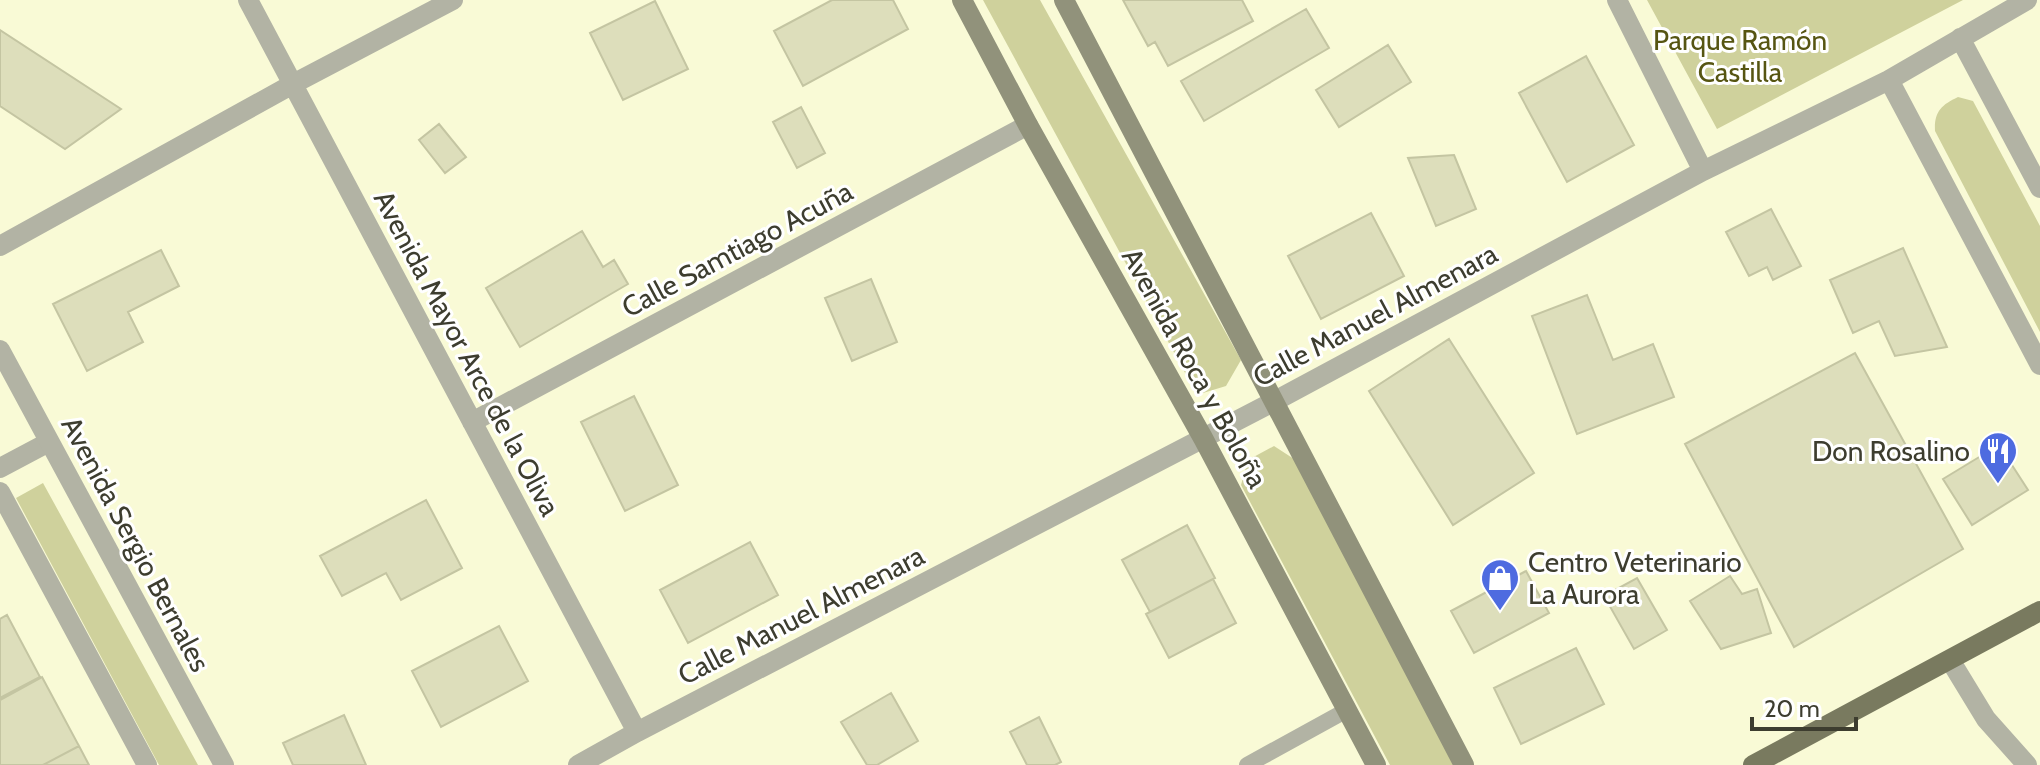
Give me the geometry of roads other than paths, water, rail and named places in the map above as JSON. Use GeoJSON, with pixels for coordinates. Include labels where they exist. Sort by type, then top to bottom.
{"type":"FeatureCollection","features":[{"type":"Feature","properties":{"kind":"main road","name":"Avenida Roca y Boloña"},"geometry":{"type":"LineString","coordinates":[[962,0],[1028,125],[1203,438],[1376,765]]}},
{"type":"Feature","properties":{"kind":"main road","name":"Avenida Roca y Boloña"},"geometry":{"type":"LineString","coordinates":[[1064,0],[1464,765]]}},
{"type":"Feature","properties":{"kind":"main road"},"geometry":{"type":"LineString","coordinates":[[1753,765],[2040,611]]}},
{"type":"Feature","properties":{"kind":"street","name":"Avenida Mayor Arce de la Oliva"},"geometry":{"type":"LineString","coordinates":[[248,0],[637,732]]}},
{"type":"Feature","properties":{"kind":"street"},"geometry":{"type":"LineString","coordinates":[[0,246],[293,84],[453,0]]}},
{"type":"Feature","properties":{"kind":"street"},"geometry":{"type":"LineString","coordinates":[[1617,0],[1703,171]]}},
{"type":"Feature","properties":{"kind":"street","name":"Calle Manuel Almenara"},"geometry":{"type":"LineString","coordinates":[[578,765],[1273,402],[1703,171],[1889,80],[2027,0]]}},
{"type":"Feature","properties":{"kind":"street"},"geometry":{"type":"LineString","coordinates":[[1960,38],[2040,188]]}},
{"type":"Feature","properties":{"kind":"street"},"geometry":{"type":"LineString","coordinates":[[1889,80],[2040,365]]}},
{"type":"Feature","properties":{"kind":"street","name":"Calle Samtiago Acuña"},"geometry":{"type":"LineString","coordinates":[[472,422],[1028,125]]}},
{"type":"Feature","properties":{"kind":"street","name":"Avenida Sergio Bernales"},"geometry":{"type":"LineString","coordinates":[[0,350],[224,765]]}},
{"type":"Feature","properties":{"kind":"street"},"geometry":{"type":"LineString","coordinates":[[0,468],[49,442]]}},
{"type":"Feature","properties":{"kind":"street"},"geometry":{"type":"LineString","coordinates":[[0,492],[147,765]]}},
{"type":"Feature","properties":{"kind":"street"},"geometry":{"type":"LineString","coordinates":[[1950,660],[1986,719],[2027,765]]}},
{"type":"Feature","properties":{"kind":"lane"},"geometry":{"type":"LineString","coordinates":[[1247,765],[1347,710]]}},
{"type":"Feature","properties":{"kind":"place","name":"Don Rosalino"},"geometry":{"type":"Point","coordinates":[1998,485]}},
{"type":"Feature","properties":{"kind":"place","name":"Centro Veterinario La Aurora"},"geometry":{"type":"Point","coordinates":[1500,612]}},
{"type":"Feature","properties":{"kind":"park label","name":"Parque Ramón Castilla"},"geometry":{"type":"Point","coordinates":[1740,56]}}]}
